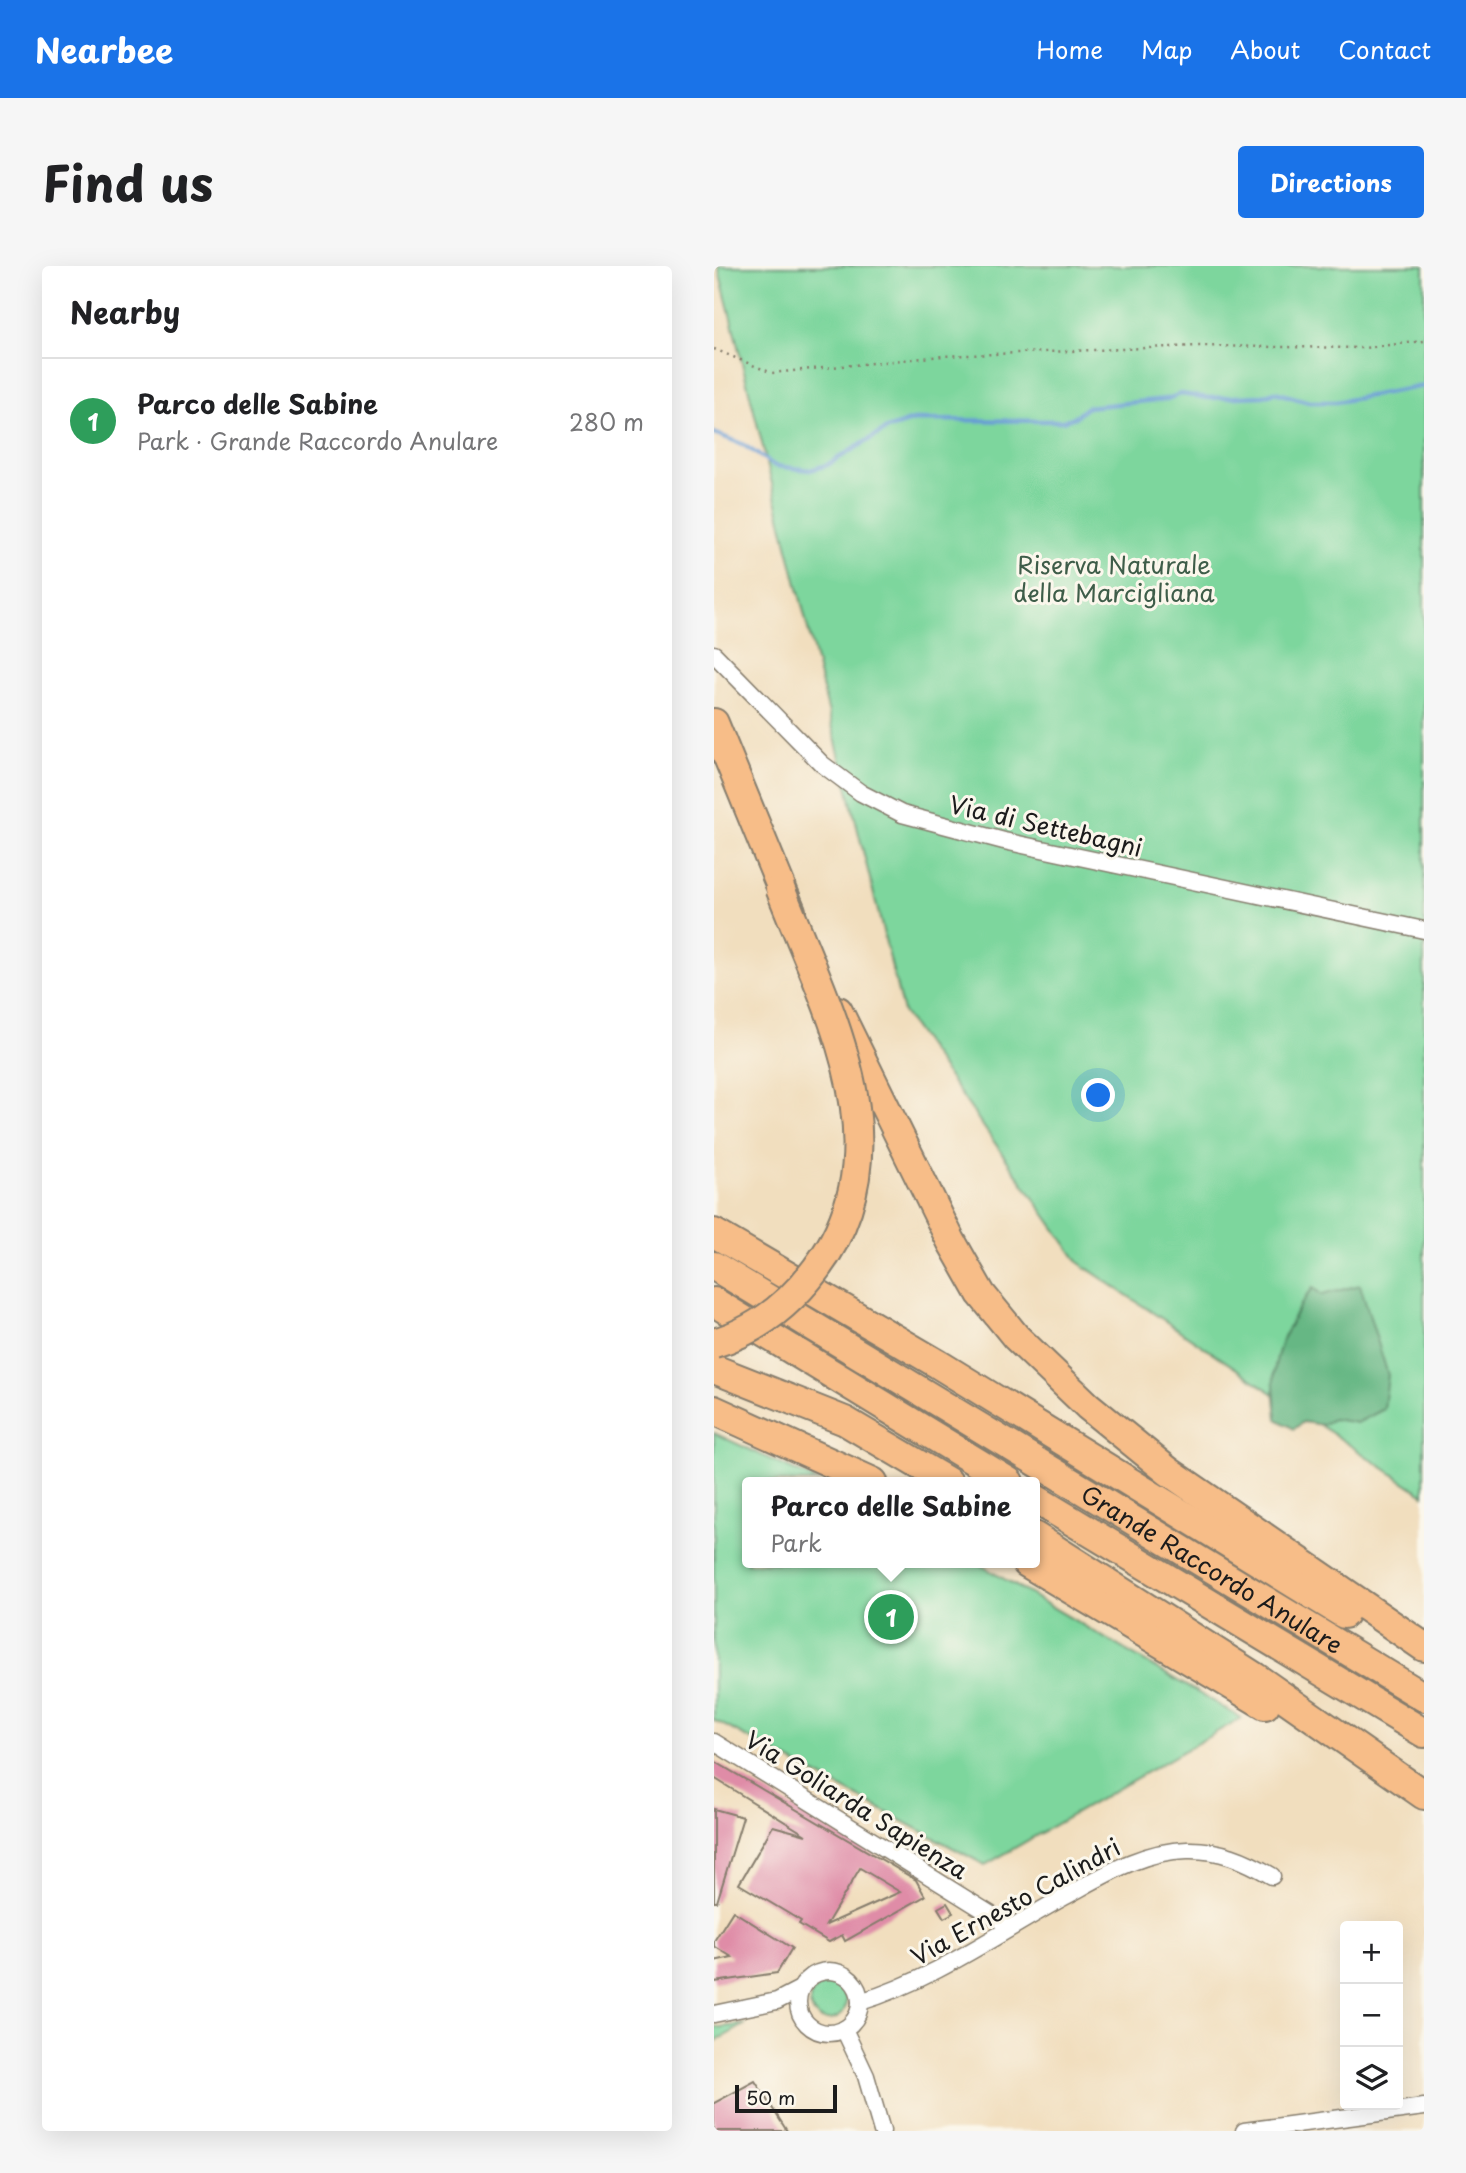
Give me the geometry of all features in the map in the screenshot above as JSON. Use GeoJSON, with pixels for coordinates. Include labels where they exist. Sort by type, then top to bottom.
{"type":"FeatureCollection","features":[{"type":"Feature","properties":{"kind":"highway"},"geometry":{"type":"LineString","coordinates":[[714,723],[846,1062],[858,1117],[857,1173],[838,1232],[807,1280],[772,1314],[747,1329],[714,1343]]}},
{"type":"Feature","properties":{"kind":"highway"},"geometry":{"type":"LineString","coordinates":[[780,888],[924,1190],[981,1294],[1016,1337],[1107,1422],[1178,1478],[1424,1647]]}},
{"type":"Feature","properties":{"kind":"highway","name":"Grande Raccordo Anulare"},"geometry":{"type":"LineString","coordinates":[[714,1233],[938,1364],[1424,1663]]}},
{"type":"Feature","properties":{"kind":"highway","name":"Grande Raccordo Anulare"},"geometry":{"type":"LineString","coordinates":[[714,1266],[1424,1697]]}},
{"type":"Feature","properties":{"kind":"highway"},"geometry":{"type":"LineString","coordinates":[[714,1302],[1001,1477]]}},
{"type":"Feature","properties":{"kind":"highway"},"geometry":{"type":"LineString","coordinates":[[714,1369],[845,1421],[940,1477]]}},
{"type":"Feature","properties":{"kind":"highway"},"geometry":{"type":"LineString","coordinates":[[714,1410],[862,1477]]}},
{"type":"Feature","properties":{"kind":"highway","name":"Grande Raccordo Anulare"},"geometry":{"type":"LineString","coordinates":[[1040,1502],[1424,1733]]}},
{"type":"Feature","properties":{"kind":"highway"},"geometry":{"type":"LineString","coordinates":[[1040,1540],[1245,1670],[1424,1798]]}},
{"type":"Feature","properties":{"kind":"highway"},"geometry":{"type":"LineString","coordinates":[[1035,1568],[1424,1798]]}},
{"type":"Feature","properties":{"kind":"street","name":"Via di Settebagni"},"geometry":{"type":"LineString","coordinates":[[714,654],[828,769],[861,793],[902,814],[1004,841],[1424,930]]}},
{"type":"Feature","properties":{"kind":"street","name":"Via Goliarda Sapienza"},"geometry":{"type":"LineString","coordinates":[[714,1742],[1011,1927]]}},
{"type":"Feature","properties":{"kind":"street","name":"Via Ernesto Calindri"},"geometry":{"type":"LineString","coordinates":[[860,2002],[912,1984],[1111,1871],[1165,1852],[1190,1850],[1227,1854],[1272,1876]]}},
{"type":"Feature","properties":{"kind":"street"},"geometry":{"type":"LineString","coordinates":[[714,2014],[777,2001],[800,1989],[815,1974],[835,1971],[853,1982],[860,2002],[853,2022],[844,2029],[825,2033],[808,2025],[798,2008],[800,1989]]}},
{"type":"Feature","properties":{"kind":"street"},"geometry":{"type":"LineString","coordinates":[[844,2029],[866,2076],[882,2131]]}},
{"type":"Feature","properties":{"kind":"street"},"geometry":{"type":"LineString","coordinates":[[1244,2131],[1424,2107]]}},
{"type":"Feature","properties":{"kind":"path"},"geometry":{"type":"LineString","coordinates":[[714,349],[772,373],[943,356],[1197,346],[1364,348],[1424,341]]}},
{"type":"Feature","properties":{"kind":"green space","name":"Riserva Naturale della Marcigliana"},"geometry":{"type":"Polygon","coordinates":[[[718,266],[1424,266],[1424,1495],[1079,1263],[903,1012],[718,266]]]}},
{"type":"Feature","properties":{"kind":"green space"},"geometry":{"type":"Polygon","coordinates":[[[1360,1285],[1388,1375],[1384,1409],[1357,1423],[1333,1419],[1322,1425],[1303,1422],[1294,1429],[1277,1419],[1274,1390],[1276,1363],[1288,1328],[1313,1288],[1322,1295],[1360,1285]]]}},
{"type":"Feature","properties":{"kind":"green space"},"geometry":{"type":"Polygon","coordinates":[[[714,1433],[808,1477],[742,1477],[742,1568],[986,1568],[1241,1718],[985,1865],[714,1720],[714,1433]]]}},
{"type":"Feature","properties":{"kind":"green space"},"geometry":{"type":"Polygon","coordinates":[[[828,1984],[841,1989],[846,2002],[841,2015],[828,2020],[815,2015],[810,2002],[815,1989],[828,1984]]]}},
{"type":"Feature","properties":{"kind":"green space"},"geometry":{"type":"Polygon","coordinates":[[[746,2024],[714,2042],[714,2028],[746,2024]]]}},
{"type":"Feature","properties":{"kind":"building"},"geometry":{"type":"Polygon","coordinates":[[[714,1761],[916,1880],[925,1896],[845,1941],[842,1935],[829,1942],[799,1924],[801,1921],[739,1884],[773,1826],[806,1835],[714,1778],[714,1761]],[[860,1868],[826,1925],[900,1892],[860,1868]]]}},
{"type":"Feature","properties":{"kind":"building"},"geometry":{"type":"Polygon","coordinates":[[[714,1809],[743,1817],[717,1902],[714,1902],[714,1809]]]}},
{"type":"Feature","properties":{"kind":"building"},"geometry":{"type":"Polygon","coordinates":[[[947,1903],[953,1913],[944,1918],[938,1908],[947,1903]]]}},
{"type":"Feature","properties":{"kind":"building"},"geometry":{"type":"Polygon","coordinates":[[[733,1911],[792,1948],[777,1973],[714,1982],[714,1961],[732,1957],[714,1946],[714,1941],[733,1911]]]}},
{"type":"Feature","properties":{"kind":"building"},"geometry":{"type":"Polygon","coordinates":[[[755,2081],[787,2131],[714,2131],[714,2103],[755,2081]]]}},
{"type":"Feature","properties":{"kind":"waterway"},"geometry":{"type":"LineString","coordinates":[[714,433],[742,444],[775,466],[810,470],[827,465],[887,429],[914,420],[1063,421],[1075,417],[1087,407],[1167,399],[1181,394],[1208,398],[1263,396],[1275,392],[1309,402],[1336,402],[1424,386]]}},
{"type":"Feature","properties":{"kind":"place","name":"Parco delle Sabine"},"geometry":{"type":"Point","coordinates":[891,1617]}}]}
